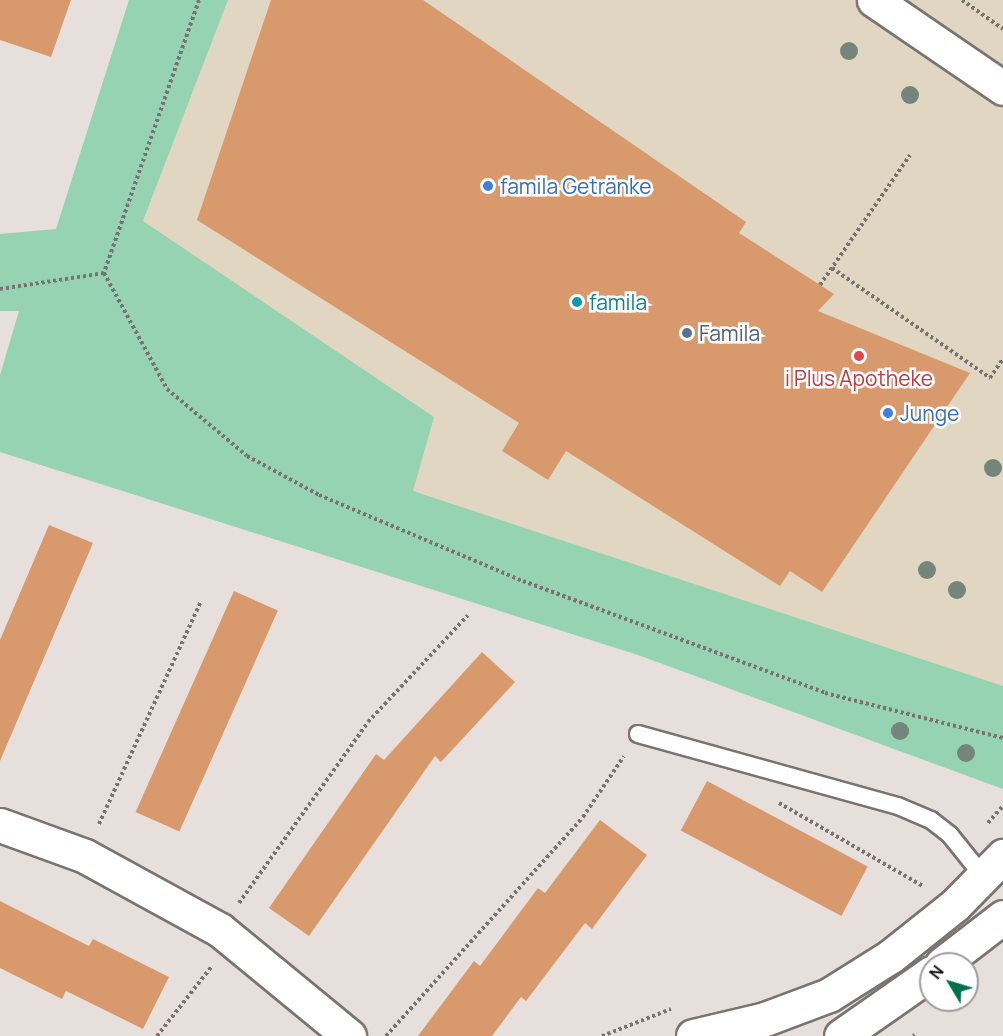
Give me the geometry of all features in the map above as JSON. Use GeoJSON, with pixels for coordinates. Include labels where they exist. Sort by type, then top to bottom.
{"type":"FeatureCollection","features":[{"type":"Feature","properties":{"kind":"street"},"geometry":{"type":"LineString","coordinates":[[874,0],[1003,88]]}},
{"type":"Feature","properties":{"kind":"street"},"geometry":{"type":"LineString","coordinates":[[0,825],[85,856],[226,935],[349,1036]]}},
{"type":"Feature","properties":{"kind":"street"},"geometry":{"type":"LineString","coordinates":[[693,1036],[765,1019],[829,995],[891,956],[956,905],[993,866]]}},
{"type":"Feature","properties":{"kind":"street"},"geometry":{"type":"LineString","coordinates":[[958,952],[1003,917]]}},
{"type":"Feature","properties":{"kind":"street"},"geometry":{"type":"LineString","coordinates":[[841,1036],[919,981]]}},
{"type":"Feature","properties":{"kind":"lane"},"geometry":{"type":"LineString","coordinates":[[638,734],[906,810],[931,820],[993,866]]}},
{"type":"Feature","properties":{"kind":"path"},"geometry":{"type":"LineString","coordinates":[[199,0],[104,273],[167,389],[247,456],[319,495],[523,581],[825,693],[1003,738]]}},
{"type":"Feature","properties":{"kind":"path"},"geometry":{"type":"LineString","coordinates":[[962,0],[1003,29]]}},
{"type":"Feature","properties":{"kind":"path"},"geometry":{"type":"LineString","coordinates":[[820,285],[909,155]]}},
{"type":"Feature","properties":{"kind":"path"},"geometry":{"type":"LineString","coordinates":[[832,268],[990,378],[1003,359]]}},
{"type":"Feature","properties":{"kind":"path"},"geometry":{"type":"LineString","coordinates":[[0,289],[104,273]]}},
{"type":"Feature","properties":{"kind":"path"},"geometry":{"type":"LineString","coordinates":[[85,856],[201,601]]}},
{"type":"Feature","properties":{"kind":"path"},"geometry":{"type":"LineString","coordinates":[[157,1036],[368,722],[468,615]]}},
{"type":"Feature","properties":{"kind":"path"},"geometry":{"type":"LineString","coordinates":[[386,1036],[583,817],[638,734]]}},
{"type":"Feature","properties":{"kind":"path"},"geometry":{"type":"LineString","coordinates":[[768,796],[924,887],[916,893]]}},
{"type":"Feature","properties":{"kind":"path"},"geometry":{"type":"LineString","coordinates":[[602,1036],[679,1007]]}},
{"type":"Feature","properties":{"kind":"shaded area"},"geometry":{"type":"Polygon","coordinates":[[[228,0],[1003,0],[1003,686],[412,491],[143,221],[228,0]]]}},
{"type":"Feature","properties":{"kind":"green space"},"geometry":{"type":"Polygon","coordinates":[[[129,0],[228,0],[143,221],[434,417],[413,491],[1003,686],[1003,789],[638,655],[0,452],[0,375],[19,311],[0,311],[0,234],[56,229],[129,0]]]}},
{"type":"Feature","properties":{"kind":"building"},"geometry":{"type":"Polygon","coordinates":[[[0,0],[71,0],[51,57],[0,40],[0,0]]]}},
{"type":"Feature","properties":{"kind":"building","name":"famila"},"geometry":{"type":"Polygon","coordinates":[[[271,0],[423,0],[746,222],[739,233],[834,294],[818,311],[970,373],[822,592],[790,571],[780,586],[566,451],[548,480],[502,451],[519,423],[197,220],[271,0]]]}},
{"type":"Feature","properties":{"kind":"building"},"geometry":{"type":"Polygon","coordinates":[[[49,525],[93,543],[0,761],[0,640],[49,525]]]}},
{"type":"Feature","properties":{"kind":"building"},"geometry":{"type":"Polygon","coordinates":[[[234,591],[278,611],[179,832],[136,812],[234,591]]]}},
{"type":"Feature","properties":{"kind":"building"},"geometry":{"type":"Polygon","coordinates":[[[482,652],[515,682],[441,762],[435,756],[309,936],[269,908],[376,754],[384,760],[482,652]]]}},
{"type":"Feature","properties":{"kind":"building"},"geometry":{"type":"Polygon","coordinates":[[[707,781],[868,866],[841,916],[681,830],[707,781]]]}},
{"type":"Feature","properties":{"kind":"building"},"geometry":{"type":"Polygon","coordinates":[[[600,820],[647,855],[592,929],[585,923],[526,1001],[521,997],[492,1036],[418,1036],[474,961],[480,966],[538,888],[545,893],[600,820]]]}},
{"type":"Feature","properties":{"kind":"building"},"geometry":{"type":"Polygon","coordinates":[[[0,901],[89,946],[93,939],[169,977],[143,1029],[66,991],[62,999],[0,968],[0,901]]]}},
{"type":"Feature","properties":{"kind":"place","name":"famila Getränke"},"geometry":{"type":"Point","coordinates":[488,186]}},
{"type":"Feature","properties":{"kind":"place","name":"famila"},"geometry":{"type":"Point","coordinates":[577,302]}},
{"type":"Feature","properties":{"kind":"place","name":"Famila"},"geometry":{"type":"Point","coordinates":[687,333]}},
{"type":"Feature","properties":{"kind":"place","name":"i Plus Apotheke"},"geometry":{"type":"Point","coordinates":[859,356]}},
{"type":"Feature","properties":{"kind":"place","name":"Junge"},"geometry":{"type":"Point","coordinates":[888,413]}}]}
